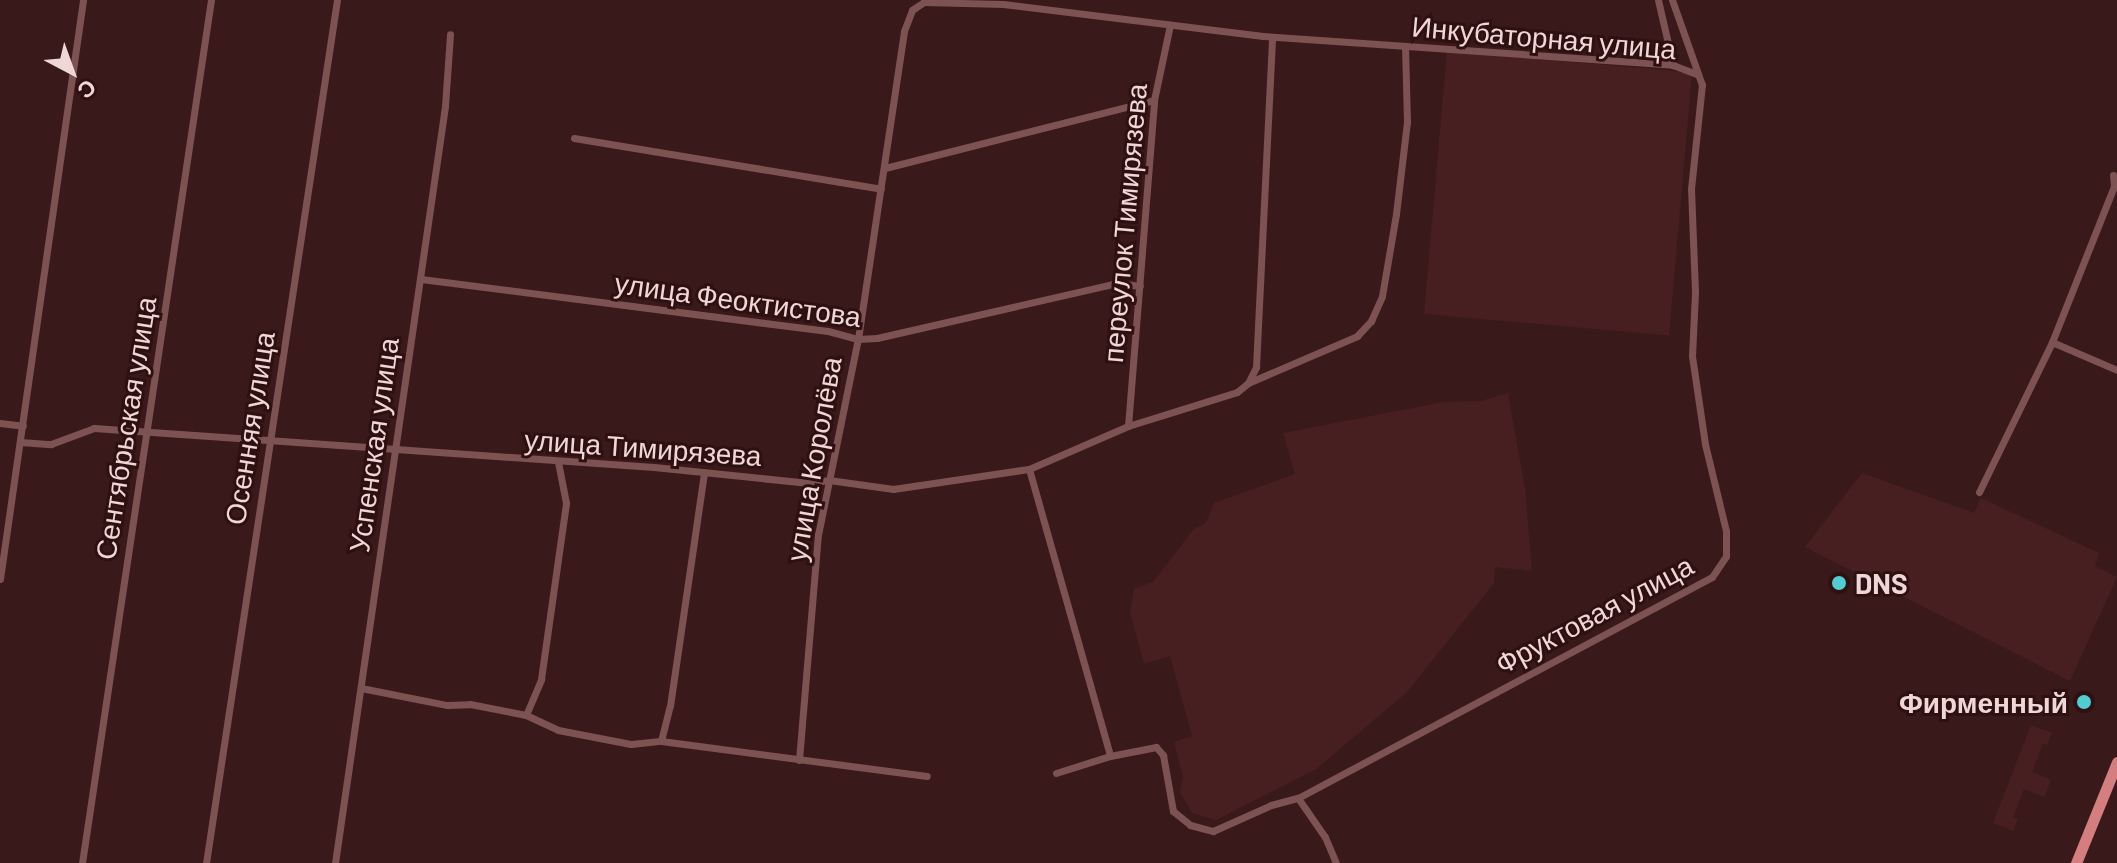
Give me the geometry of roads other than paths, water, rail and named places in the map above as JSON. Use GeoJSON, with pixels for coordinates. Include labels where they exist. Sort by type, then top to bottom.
{"type":"FeatureCollection","features":[{"type":"Feature","properties":{"kind":"main road"},"geometry":{"type":"LineString","coordinates":[[2076,863],[2117,762]]}},
{"type":"Feature","properties":{"kind":"street"},"geometry":{"type":"LineString","coordinates":[[0,579],[83,0]]}},
{"type":"Feature","properties":{"kind":"street","name":"Сентябрьская улица"},"geometry":{"type":"LineString","coordinates":[[82,863],[211,0]]}},
{"type":"Feature","properties":{"kind":"street","name":"Осенняя улица"},"geometry":{"type":"LineString","coordinates":[[206,863],[337,0]]}},
{"type":"Feature","properties":{"kind":"street"},"geometry":{"type":"LineString","coordinates":[[1658,0],[1673,65]]}},
{"type":"Feature","properties":{"kind":"street","name":"Фруктовая улица"},"geometry":{"type":"LineString","coordinates":[[1298,798],[1682,595],[1712,577],[1726,556],[1726,531],[1705,444],[1692,356],[1695,292],[1691,189],[1702,85],[1672,0]]}},
{"type":"Feature","properties":{"kind":"street","name":"Инкубаторная улица"},"geometry":{"type":"LineString","coordinates":[[912,10],[924,2],[1003,4],[1272,37],[1673,65],[1696,74]]}},
{"type":"Feature","properties":{"kind":"street","name":"улица Королёва"},"geometry":{"type":"LineString","coordinates":[[799,760],[818,535],[858,339],[904,31],[912,10]]}},
{"type":"Feature","properties":{"kind":"street","name":"переулок Тимирязева"},"geometry":{"type":"LineString","coordinates":[[1128,426],[1154,100],[1170,25]]}},
{"type":"Feature","properties":{"kind":"street","name":"Успенская улица"},"geometry":{"type":"LineString","coordinates":[[335,863],[396,451],[415,294],[421,279],[445,106],[450,34]]}},
{"type":"Feature","properties":{"kind":"street"},"geometry":{"type":"LineString","coordinates":[[1248,383],[1256,367],[1272,37]]}},
{"type":"Feature","properties":{"kind":"street","name":"улица Тимирязева"},"geometry":{"type":"LineString","coordinates":[[20,442],[51,444],[94,428],[704,472],[809,483],[829,480],[893,489],[1029,469],[1128,426],[1237,392],[1248,383],[1357,336],[1371,321],[1382,296],[1396,214],[1407,122],[1405,47]]}},
{"type":"Feature","properties":{"kind":"street"},"geometry":{"type":"LineString","coordinates":[[885,168],[1154,100]]}},
{"type":"Feature","properties":{"kind":"street"},"geometry":{"type":"LineString","coordinates":[[574,138],[881,189]]}},
{"type":"Feature","properties":{"kind":"street"},"geometry":{"type":"LineString","coordinates":[[1979,492],[2052,342],[2114,186],[2113,175]]}},
{"type":"Feature","properties":{"kind":"street","name":"улица Феоктистова"},"geometry":{"type":"LineString","coordinates":[[421,279],[828,331],[858,339],[877,338],[1118,283],[1140,286]]}},
{"type":"Feature","properties":{"kind":"street"},"geometry":{"type":"LineString","coordinates":[[2052,342],[2117,370]]}},
{"type":"Feature","properties":{"kind":"street"},"geometry":{"type":"LineString","coordinates":[[0,423],[23,426]]}},
{"type":"Feature","properties":{"kind":"street"},"geometry":{"type":"LineString","coordinates":[[526,715],[541,679],[566,503],[558,462]]}},
{"type":"Feature","properties":{"kind":"street"},"geometry":{"type":"LineString","coordinates":[[1029,469],[1110,756]]}},
{"type":"Feature","properties":{"kind":"street"},"geometry":{"type":"LineString","coordinates":[[661,741],[670,706],[704,472]]}},
{"type":"Feature","properties":{"kind":"street"},"geometry":{"type":"LineString","coordinates":[[361,688],[447,705],[470,704],[526,715],[558,730],[631,744],[661,741],[927,776]]}},
{"type":"Feature","properties":{"kind":"street"},"geometry":{"type":"LineString","coordinates":[[1056,773],[1110,756],[1156,747],[1163,755],[1173,811],[1190,825],[1213,831],[1271,805],[1298,798],[1325,837],[1336,863]]}},
{"type":"Feature","properties":{"kind":"place","name":"DNS"},"geometry":{"type":"Point","coordinates":[1839,583]}},
{"type":"Feature","properties":{"kind":"place","name":"Фирменный"},"geometry":{"type":"Point","coordinates":[2084,702]}}]}
